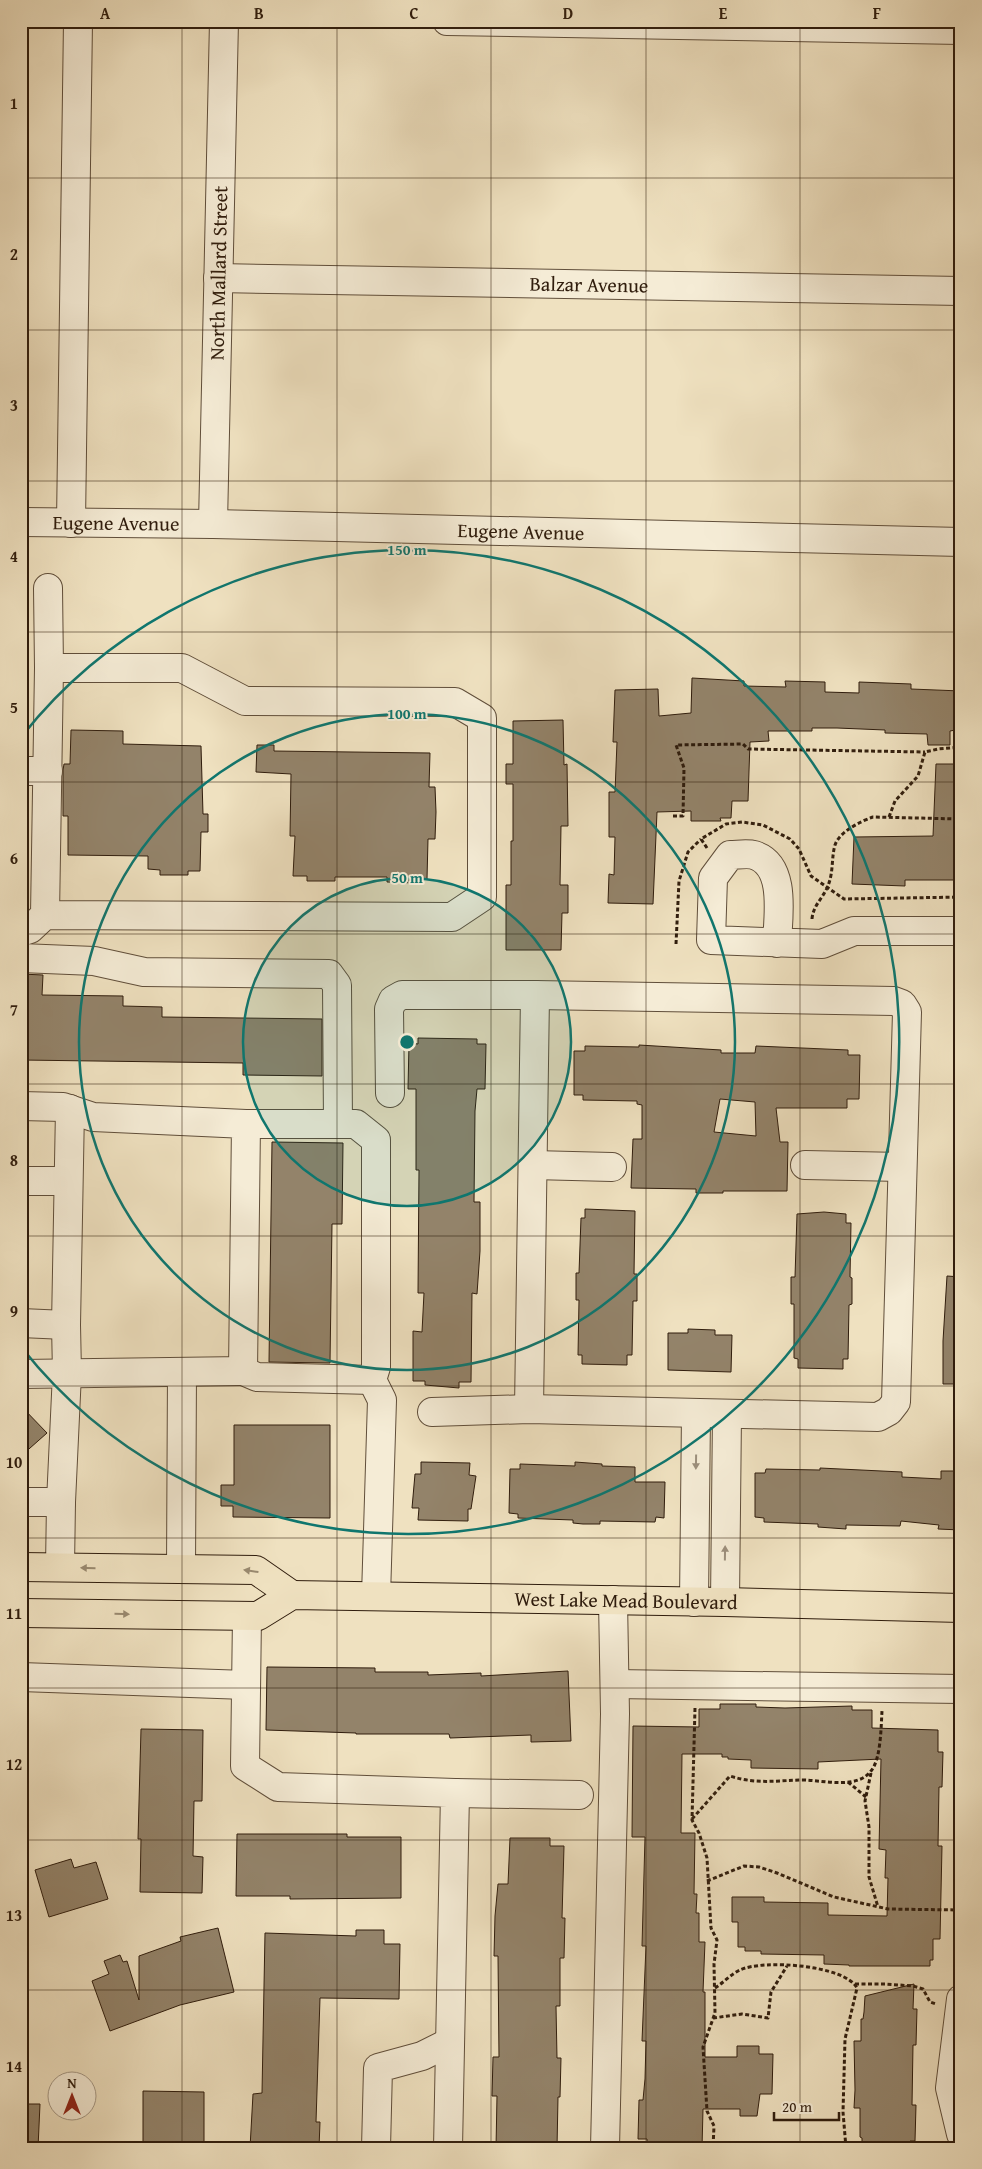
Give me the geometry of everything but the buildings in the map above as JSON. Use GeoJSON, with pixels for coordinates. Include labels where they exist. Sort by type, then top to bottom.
{"type":"FeatureCollection","features":[{"type":"Feature","properties":{"kind":"main road"},"geometry":{"type":"LineString","coordinates":[[21,1566],[256,1570],[292,1595],[258,1616],[21,1613]]}},
{"type":"Feature","properties":{"kind":"main road","name":"West Lake Mead Boulevard"},"geometry":{"type":"LineString","coordinates":[[292,1595],[961,1608]]}},
{"type":"Feature","properties":{"kind":"street"},"geometry":{"type":"LineString","coordinates":[[70,523],[78,21]]}},
{"type":"Feature","properties":{"kind":"street","name":"North Mallard Street"},"geometry":{"type":"LineString","coordinates":[[214,524],[224,21]]}},
{"type":"Feature","properties":{"kind":"street"},"geometry":{"type":"LineString","coordinates":[[447,21],[961,30]]}},
{"type":"Feature","properties":{"kind":"street","name":"Balzar Avenue"},"geometry":{"type":"LineString","coordinates":[[218,278],[961,291]]}},
{"type":"Feature","properties":{"kind":"street","name":"Eugene Avenue"},"geometry":{"type":"LineString","coordinates":[[21,522],[214,524],[961,542]]}},
{"type":"Feature","properties":{"kind":"street"},"geometry":{"type":"LineString","coordinates":[[45,915],[34,771],[49,668],[48,588]]}},
{"type":"Feature","properties":{"kind":"street"},"geometry":{"type":"LineString","coordinates":[[21,932],[30,929],[45,915],[452,917],[482,897],[482,718],[455,702],[245,701],[182,668],[49,668]]}},
{"type":"Feature","properties":{"kind":"street"},"geometry":{"type":"LineString","coordinates":[[777,943],[822,944],[854,931],[961,931]]}},
{"type":"Feature","properties":{"kind":"street"},"geometry":{"type":"LineString","coordinates":[[21,958],[94,961],[144,972],[329,974],[337,986],[338,1124]]}},
{"type":"Feature","properties":{"kind":"street"},"geometry":{"type":"LineString","coordinates":[[390,1093],[389,1009],[393,1000],[402,995],[535,994],[894,1001],[902,1004],[907,1012],[896,1402],[889,1411],[878,1417],[529,1409],[432,1412]]}},
{"type":"Feature","properties":{"kind":"street"},"geometry":{"type":"LineString","coordinates":[[529,1409],[535,994]]}},
{"type":"Feature","properties":{"kind":"street"},"geometry":{"type":"LineString","coordinates":[[21,1106],[70,1109],[93,1118],[246,1124],[356,1124],[376,1140],[376,1367],[372,1380],[382,1400],[376,1596]]}},
{"type":"Feature","properties":{"kind":"street"},"geometry":{"type":"LineString","coordinates":[[60,1567],[67,1373],[66,1325],[70,1109]]}},
{"type":"Feature","properties":{"kind":"street"},"geometry":{"type":"LineString","coordinates":[[243,1370],[246,1124]]}},
{"type":"Feature","properties":{"kind":"street"},"geometry":{"type":"LineString","coordinates":[[533,1165],[612,1167]]}},
{"type":"Feature","properties":{"kind":"street"},"geometry":{"type":"LineString","coordinates":[[805,1165],[902,1167]]}},
{"type":"Feature","properties":{"kind":"street"},"geometry":{"type":"LineString","coordinates":[[21,1181],[68,1182]]}},
{"type":"Feature","properties":{"kind":"street"},"geometry":{"type":"LineString","coordinates":[[21,1323],[66,1325]]}},
{"type":"Feature","properties":{"kind":"street"},"geometry":{"type":"LineString","coordinates":[[21,1374],[243,1370],[257,1377],[372,1380]]}},
{"type":"Feature","properties":{"kind":"street"},"geometry":{"type":"LineString","coordinates":[[181,1569],[182,1372]]}},
{"type":"Feature","properties":{"kind":"street"},"geometry":{"type":"LineString","coordinates":[[694,1602],[696,1413]]}},
{"type":"Feature","properties":{"kind":"street"},"geometry":{"type":"LineString","coordinates":[[725,1602],[727,1414]]}},
{"type":"Feature","properties":{"kind":"street"},"geometry":{"type":"LineString","coordinates":[[21,1502],[61,1502]]}},
{"type":"Feature","properties":{"kind":"street"},"geometry":{"type":"LineString","coordinates":[[606,2148],[614,1684],[613,1600]]}},
{"type":"Feature","properties":{"kind":"street"},"geometry":{"type":"LineString","coordinates":[[247,1616],[245,1766],[278,1787],[580,1795]]}},
{"type":"Feature","properties":{"kind":"street"},"geometry":{"type":"LineString","coordinates":[[21,1677],[246,1685]]}},
{"type":"Feature","properties":{"kind":"street"},"geometry":{"type":"LineString","coordinates":[[614,1684],[961,1689]]}},
{"type":"Feature","properties":{"kind":"street"},"geometry":{"type":"LineString","coordinates":[[448,2148],[455,1793]]}},
{"type":"Feature","properties":{"kind":"street"},"geometry":{"type":"LineString","coordinates":[[960,2004],[950,2088],[961,2134]]}},
{"type":"Feature","properties":{"kind":"street"},"geometry":{"type":"LineString","coordinates":[[376,2148],[378,2068],[422,2056],[450,2042]]}},
{"type":"Feature","properties":{"kind":"path"},"geometry":{"type":"LineString","coordinates":[[674,816],[683,816],[684,787],[684,768],[676,745],[743,744],[748,749],[926,752],[961,747]]}},
{"type":"Feature","properties":{"kind":"path"},"geometry":{"type":"LineString","coordinates":[[889,818],[895,801],[918,776],[926,752]]}},
{"type":"Feature","properties":{"kind":"path"},"geometry":{"type":"LineString","coordinates":[[811,944],[812,910],[827,889],[832,875],[836,844],[841,837],[861,821],[873,817],[961,819]]}},
{"type":"Feature","properties":{"kind":"path"},"geometry":{"type":"LineString","coordinates":[[676,944],[678,881],[688,852],[701,839]]}},
{"type":"Feature","properties":{"kind":"path"},"geometry":{"type":"LineString","coordinates":[[827,889],[844,899],[961,897]]}},
{"type":"Feature","properties":{"kind":"path"},"geometry":{"type":"LineString","coordinates":[[695,1685],[692,1819],[699,1833],[707,1858],[711,1928],[717,1940],[714,1964],[713,2018],[703,2047],[706,2111],[714,2126],[714,2148]]}},
{"type":"Feature","properties":{"kind":"path"},"geometry":{"type":"LineString","coordinates":[[878,1907],[869,1877],[869,1827],[866,1797],[871,1772],[876,1764],[883,1688]]}},
{"type":"Feature","properties":{"kind":"path"},"geometry":{"type":"LineString","coordinates":[[692,1819],[730,1776],[747,1782],[768,1783],[805,1780],[847,1782],[858,1780],[871,1772]]}},
{"type":"Feature","properties":{"kind":"path"},"geometry":{"type":"LineString","coordinates":[[847,1782],[866,1797]]}},
{"type":"Feature","properties":{"kind":"path"},"geometry":{"type":"LineString","coordinates":[[707,1881],[744,1866],[759,1867],[834,1897],[878,1907],[888,1909],[961,1910]]}},
{"type":"Feature","properties":{"kind":"path"},"geometry":{"type":"LineString","coordinates":[[715,1988],[741,1969],[773,1964],[814,1967],[853,1981],[857,1988],[845,2039],[843,2112],[846,2148]]}},
{"type":"Feature","properties":{"kind":"path"},"geometry":{"type":"LineString","coordinates":[[713,2018],[742,2014],[768,2018],[771,1992],[788,1965]]}},
{"type":"Feature","properties":{"kind":"path"},"geometry":{"type":"LineString","coordinates":[[855,1984],[913,1986],[923,1989],[930,2002],[960,2004]]}}]}
